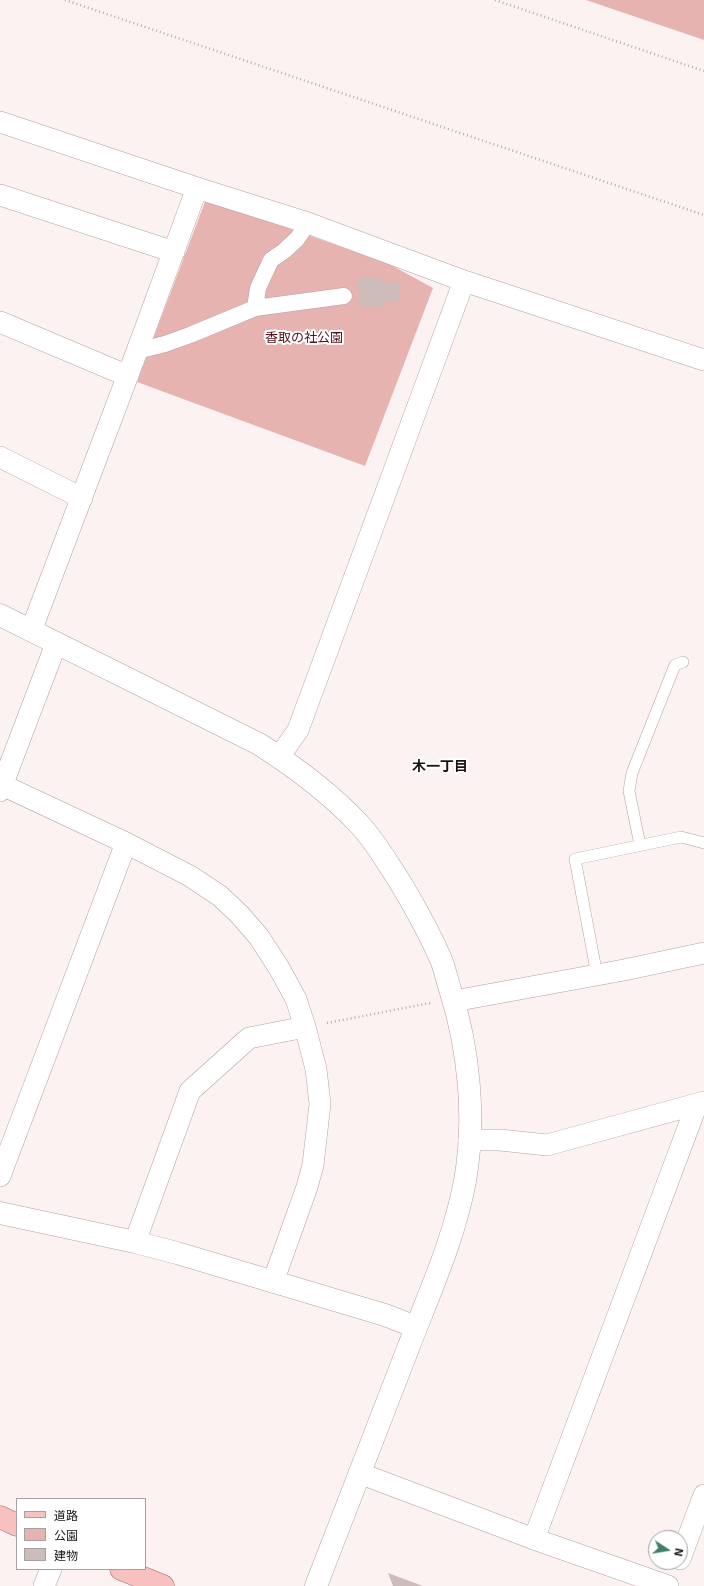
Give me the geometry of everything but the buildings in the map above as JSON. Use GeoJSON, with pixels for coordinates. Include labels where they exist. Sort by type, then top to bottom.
{"type":"FeatureCollection","features":[{"type":"Feature","properties":{"kind":"main road"},"geometry":{"type":"LineString","coordinates":[[0,1517],[16,1525]]}},
{"type":"Feature","properties":{"kind":"main road"},"geometry":{"type":"LineString","coordinates":[[123,1570],[163,1586]]}},
{"type":"Feature","properties":{"kind":"street"},"geometry":{"type":"LineString","coordinates":[[0,122],[197,188],[308,223],[464,281],[704,360]]}},
{"type":"Feature","properties":{"kind":"street"},"geometry":{"type":"LineString","coordinates":[[31,631],[128,376],[197,188]]}},
{"type":"Feature","properties":{"kind":"street"},"geometry":{"type":"LineString","coordinates":[[0,195],[174,252]]}},
{"type":"Feature","properties":{"kind":"street"},"geometry":{"type":"LineString","coordinates":[[255,308],[258,288],[272,260],[297,238],[308,223]]}},
{"type":"Feature","properties":{"kind":"street"},"geometry":{"type":"LineString","coordinates":[[279,757],[298,730],[464,281]]}},
{"type":"Feature","properties":{"kind":"street"},"geometry":{"type":"LineString","coordinates":[[137,351],[177,340],[255,308],[344,296]]}},
{"type":"Feature","properties":{"kind":"street"},"geometry":{"type":"LineString","coordinates":[[0,322],[128,376]]}},
{"type":"Feature","properties":{"kind":"street"},"geometry":{"type":"LineString","coordinates":[[0,457],[82,498]]}},
{"type":"Feature","properties":{"kind":"street"},"geometry":{"type":"LineString","coordinates":[[0,615],[259,744],[327,792],[360,824],[381,851],[409,896],[442,964],[454,1001],[462,1036],[470,1107],[469,1140],[465,1180],[458,1212],[447,1247],[316,1586]]}},
{"type":"Feature","properties":{"kind":"street"},"geometry":{"type":"LineString","coordinates":[[56,644],[1,787],[126,843],[190,876],[220,896],[240,915],[259,937],[279,968],[296,1000],[316,1069],[320,1104],[313,1165],[308,1187],[273,1282]]}},
{"type":"Feature","properties":{"kind":"street"},"geometry":{"type":"LineString","coordinates":[[0,1176],[126,843]]}},
{"type":"Feature","properties":{"kind":"street"},"geometry":{"type":"LineString","coordinates":[[454,1001],[597,975],[704,953]]}},
{"type":"Feature","properties":{"kind":"street"},"geometry":{"type":"LineString","coordinates":[[135,1242],[190,1091],[249,1038],[305,1027]]}},
{"type":"Feature","properties":{"kind":"street"},"geometry":{"type":"LineString","coordinates":[[469,1140],[500,1140],[547,1145],[700,1108]]}},
{"type":"Feature","properties":{"kind":"street"},"geometry":{"type":"LineString","coordinates":[[534,1539],[700,1108]]}},
{"type":"Feature","properties":{"kind":"street"},"geometry":{"type":"LineString","coordinates":[[0,1213],[135,1242],[176,1253],[385,1315],[416,1327]]}},
{"type":"Feature","properties":{"kind":"street"},"geometry":{"type":"LineString","coordinates":[[359,1473],[534,1539],[669,1586],[676,1570]]}},
{"type":"Feature","properties":{"kind":"street"},"geometry":{"type":"LineString","coordinates":[[688,1539],[704,1494]]}},
{"type":"Feature","properties":{"kind":"street"},"geometry":{"type":"LineString","coordinates":[[44,1586],[51,1570]]}},
{"type":"Feature","properties":{"kind":"lane"},"geometry":{"type":"LineString","coordinates":[[640,845],[629,792],[632,772],[675,665],[683,662]]}},
{"type":"Feature","properties":{"kind":"lane"},"geometry":{"type":"LineString","coordinates":[[597,975],[575,859],[681,837],[704,843]]}},
{"type":"Feature","properties":{"kind":"path"},"geometry":{"type":"LineString","coordinates":[[65,0],[704,215]]}},
{"type":"Feature","properties":{"kind":"path"},"geometry":{"type":"LineString","coordinates":[[495,0],[704,71]]}},
{"type":"Feature","properties":{"kind":"path"},"geometry":{"type":"LineString","coordinates":[[305,1027],[431,1003]]}},
{"type":"Feature","properties":{"kind":"green space"},"geometry":{"type":"Polygon","coordinates":[[[586,0],[704,0],[704,40],[586,0]]]}},
{"type":"Feature","properties":{"kind":"green space","name":"香取の社公園"},"geometry":{"type":"Polygon","coordinates":[[[206,199],[389,264],[433,288],[365,466],[137,382],[206,199]]]}},
{"type":"Feature","properties":{"kind":"district","name":"木一丁目"},"geometry":{"type":"Point","coordinates":[440,766]}}]}
